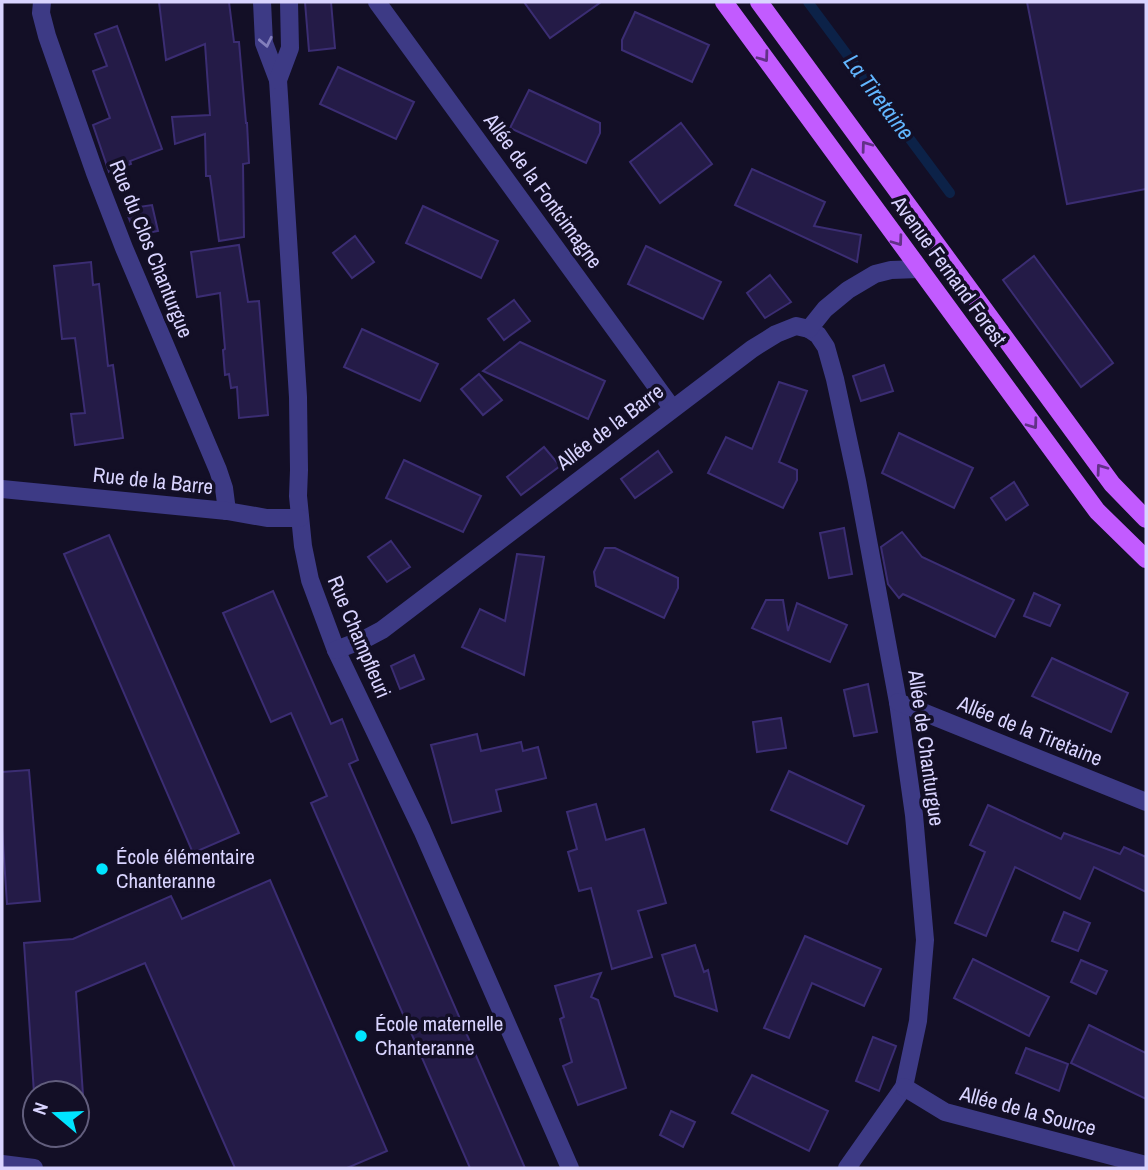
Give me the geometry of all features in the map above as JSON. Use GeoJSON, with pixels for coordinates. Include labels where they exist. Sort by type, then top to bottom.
{"type":"FeatureCollection","features":[{"type":"Feature","properties":{"kind":"main road","name":"Avenue Fernand Forest"},"geometry":{"type":"LineString","coordinates":[[724,2],[1097,511],[1146,559]]}},
{"type":"Feature","properties":{"kind":"main road","name":"Avenue Fernand Forest"},"geometry":{"type":"LineString","coordinates":[[759,2],[1112,484],[1146,519]]}},
{"type":"Feature","properties":{"kind":"street","name":"Rue du Clos Chanturgue"},"geometry":{"type":"LineString","coordinates":[[42,2],[41,13],[47,36],[95,173],[218,470],[227,511]]}},
{"type":"Feature","properties":{"kind":"street","name":"Rue Champfleuri"},"geometry":{"type":"LineString","coordinates":[[262,2],[264,43],[278,80],[298,397],[298,496],[310,580],[336,650],[422,830],[570,1168]]}},
{"type":"Feature","properties":{"kind":"street","name":"Rue Champfleuri"},"geometry":{"type":"LineString","coordinates":[[278,80],[290,47],[289,2]]}},
{"type":"Feature","properties":{"kind":"street","name":"Allée de la Fontcimagne"},"geometry":{"type":"LineString","coordinates":[[377,2],[672,408]]}},
{"type":"Feature","properties":{"kind":"street"},"geometry":{"type":"LineString","coordinates":[[809,329],[825,309],[848,290],[876,274],[891,270],[919,269]]}},
{"type":"Feature","properties":{"kind":"street","name":"Allée de la Barre"},"geometry":{"type":"LineString","coordinates":[[336,650],[382,630],[752,349],[776,334],[796,326],[809,329]]}},
{"type":"Feature","properties":{"kind":"street","name":"Allée de Chanturgue"},"geometry":{"type":"LineString","coordinates":[[809,329],[818,335],[826,347],[857,481],[898,702],[914,815],[925,940],[918,1021],[904,1087],[846,1168]]}},
{"type":"Feature","properties":{"kind":"street","name":"Rue de la Barre"},"geometry":{"type":"LineString","coordinates":[[2,489],[227,511],[267,518],[300,518]]}},
{"type":"Feature","properties":{"kind":"street","name":"Allée de la Tiretaine"},"geometry":{"type":"LineString","coordinates":[[898,702],[1146,802]]}},
{"type":"Feature","properties":{"kind":"street","name":"Allée de la Source"},"geometry":{"type":"LineString","coordinates":[[904,1087],[945,1112],[1146,1165]]}},
{"type":"Feature","properties":{"kind":"street"},"geometry":{"type":"LineString","coordinates":[[2,1164],[34,1168]]}},
{"type":"Feature","properties":{"kind":"building"},"geometry":{"type":"Polygon","coordinates":[[[159,2],[229,2],[234,42],[239,42],[247,123],[249,163],[243,164],[244,237],[219,241],[210,176],[206,176],[205,134],[175,144],[172,117],[210,115],[205,44],[166,60],[159,2]]]}},
{"type":"Feature","properties":{"kind":"building"},"geometry":{"type":"Polygon","coordinates":[[[305,2],[331,2],[335,48],[309,51],[305,2]]]}},
{"type":"Feature","properties":{"kind":"building"},"geometry":{"type":"Polygon","coordinates":[[[524,2],[601,2],[550,38],[524,2]]]}},
{"type":"Feature","properties":{"kind":"building"},"geometry":{"type":"Polygon","coordinates":[[[1027,2],[1146,2],[1146,189],[1067,204],[1027,2]]]}},
{"type":"Feature","properties":{"kind":"building"},"geometry":{"type":"Polygon","coordinates":[[[635,12],[709,45],[692,82],[622,50],[622,40],[635,12]]]}},
{"type":"Feature","properties":{"kind":"building"},"geometry":{"type":"Polygon","coordinates":[[[117,26],[162,149],[109,172],[93,125],[110,118],[93,71],[107,66],[95,34],[117,26]]]}},
{"type":"Feature","properties":{"kind":"building"},"geometry":{"type":"Polygon","coordinates":[[[338,67],[414,102],[396,139],[320,104],[338,67]]]}},
{"type":"Feature","properties":{"kind":"building"},"geometry":{"type":"Polygon","coordinates":[[[529,90],[600,123],[600,133],[586,163],[510,128],[529,90]]]}},
{"type":"Feature","properties":{"kind":"building"},"geometry":{"type":"Polygon","coordinates":[[[681,123],[712,164],[660,203],[630,162],[681,123]]]}},
{"type":"Feature","properties":{"kind":"building"},"geometry":{"type":"Polygon","coordinates":[[[752,169],[825,202],[814,226],[861,235],[857,262],[735,205],[752,169]]]}},
{"type":"Feature","properties":{"kind":"building"},"geometry":{"type":"Polygon","coordinates":[[[152,205],[158,231],[136,235],[125,209],[152,205]]]}},
{"type":"Feature","properties":{"kind":"building"},"geometry":{"type":"Polygon","coordinates":[[[423,206],[498,241],[481,278],[406,243],[423,206]]]}},
{"type":"Feature","properties":{"kind":"building"},"geometry":{"type":"Polygon","coordinates":[[[355,236],[374,262],[352,278],[333,253],[355,236]]]}},
{"type":"Feature","properties":{"kind":"building"},"geometry":{"type":"Polygon","coordinates":[[[239,245],[248,302],[259,301],[268,415],[239,418],[237,387],[231,388],[229,374],[225,375],[220,293],[197,297],[191,252],[239,245]]]}},
{"type":"Feature","properties":{"kind":"building"},"geometry":{"type":"Polygon","coordinates":[[[646,246],[721,282],[703,319],[628,284],[646,246]]]}},
{"type":"Feature","properties":{"kind":"building"},"geometry":{"type":"Polygon","coordinates":[[[1034,256],[1113,363],[1081,387],[1003,280],[1034,256]]]}},
{"type":"Feature","properties":{"kind":"building"},"geometry":{"type":"Polygon","coordinates":[[[91,262],[93,285],[99,284],[108,366],[113,365],[123,438],[75,445],[71,414],[85,413],[75,338],[62,339],[54,266],[91,262]]]}},
{"type":"Feature","properties":{"kind":"building"},"geometry":{"type":"Polygon","coordinates":[[[770,275],[791,302],[765,318],[747,293],[770,275]]]}},
{"type":"Feature","properties":{"kind":"building"},"geometry":{"type":"Polygon","coordinates":[[[514,300],[530,321],[504,340],[488,319],[514,300]]]}},
{"type":"Feature","properties":{"kind":"building"},"geometry":{"type":"Polygon","coordinates":[[[362,329],[438,364],[420,401],[344,367],[362,329]]]}},
{"type":"Feature","properties":{"kind":"building"},"geometry":{"type":"Polygon","coordinates":[[[520,342],[605,381],[588,419],[483,371],[520,342]]]}},
{"type":"Feature","properties":{"kind":"building"},"geometry":{"type":"Polygon","coordinates":[[[884,365],[893,391],[861,401],[853,376],[884,365]]]}},
{"type":"Feature","properties":{"kind":"building"},"geometry":{"type":"Polygon","coordinates":[[[479,374],[502,400],[483,415],[461,389],[479,374]]]}},
{"type":"Feature","properties":{"kind":"building"},"geometry":{"type":"Polygon","coordinates":[[[779,382],[807,391],[779,462],[797,470],[797,480],[783,508],[708,473],[726,437],[752,449],[779,382]]]}},
{"type":"Feature","properties":{"kind":"building"},"geometry":{"type":"Polygon","coordinates":[[[899,433],[973,468],[954,508],[882,473],[899,433]]]}},
{"type":"Feature","properties":{"kind":"building"},"geometry":{"type":"Polygon","coordinates":[[[544,447],[560,466],[521,495],[507,477],[544,447]]]}},
{"type":"Feature","properties":{"kind":"building"},"geometry":{"type":"Polygon","coordinates":[[[658,451],[672,472],[635,498],[621,479],[658,451]]]}},
{"type":"Feature","properties":{"kind":"building"},"geometry":{"type":"Polygon","coordinates":[[[404,460],[481,496],[463,532],[386,498],[404,460]]]}},
{"type":"Feature","properties":{"kind":"building"},"geometry":{"type":"Polygon","coordinates":[[[1014,482],[1028,505],[1006,520],[991,498],[1014,482]]]}},
{"type":"Feature","properties":{"kind":"building"},"geometry":{"type":"Polygon","coordinates":[[[844,528],[852,574],[829,578],[820,533],[844,528]]]}},
{"type":"Feature","properties":{"kind":"building"},"geometry":{"type":"Polygon","coordinates":[[[902,532],[922,557],[1014,600],[995,637],[903,594],[899,598],[888,584],[881,547],[902,532]]]}},
{"type":"Feature","properties":{"kind":"building"},"geometry":{"type":"Polygon","coordinates":[[[109,535],[239,833],[193,853],[64,554],[109,535]]]}},
{"type":"Feature","properties":{"kind":"building"},"geometry":{"type":"Polygon","coordinates":[[[391,541],[410,567],[387,582],[368,557],[391,541]]]}},
{"type":"Feature","properties":{"kind":"building"},"geometry":{"type":"Polygon","coordinates":[[[605,548],[615,548],[678,578],[678,588],[664,618],[596,586],[594,572],[605,548]]]}},
{"type":"Feature","properties":{"kind":"building"},"geometry":{"type":"Polygon","coordinates":[[[517,554],[544,557],[524,675],[462,647],[480,609],[505,621],[517,554]]]}},
{"type":"Feature","properties":{"kind":"building"},"geometry":{"type":"Polygon","coordinates":[[[273,591],[331,724],[342,719],[358,760],[349,764],[525,1168],[470,1168],[311,803],[327,796],[291,713],[271,722],[223,613],[273,591]]]}},
{"type":"Feature","properties":{"kind":"building"},"geometry":{"type":"Polygon","coordinates":[[[1034,593],[1060,605],[1050,626],[1024,616],[1034,593]]]}},
{"type":"Feature","properties":{"kind":"building"},"geometry":{"type":"Polygon","coordinates":[[[766,600],[783,600],[788,631],[797,603],[847,625],[830,662],[752,628],[766,600]]]}},
{"type":"Feature","properties":{"kind":"building"},"geometry":{"type":"Polygon","coordinates":[[[414,655],[424,679],[400,689],[391,666],[414,655]]]}},
{"type":"Feature","properties":{"kind":"building"},"geometry":{"type":"Polygon","coordinates":[[[1052,658],[1128,693],[1111,732],[1032,696],[1052,658]]]}},
{"type":"Feature","properties":{"kind":"building"},"geometry":{"type":"Polygon","coordinates":[[[868,684],[877,732],[854,736],[844,690],[868,684]]]}},
{"type":"Feature","properties":{"kind":"building"},"geometry":{"type":"Polygon","coordinates":[[[781,718],[786,748],[757,752],[753,722],[781,718]]]}},
{"type":"Feature","properties":{"kind":"building"},"geometry":{"type":"Polygon","coordinates":[[[477,734],[481,751],[521,742],[523,751],[538,747],[546,778],[496,790],[501,811],[452,823],[431,745],[477,734]]]}},
{"type":"Feature","properties":{"kind":"building"},"geometry":{"type":"Polygon","coordinates":[[[29,770],[40,901],[7,904],[2,828],[2,772],[29,770]]]}},
{"type":"Feature","properties":{"kind":"building"},"geometry":{"type":"Polygon","coordinates":[[[789,771],[864,806],[847,844],[771,810],[789,771]]]}},
{"type":"Feature","properties":{"kind":"building"},"geometry":{"type":"Polygon","coordinates":[[[596,804],[606,840],[644,829],[666,903],[638,911],[652,957],[612,969],[591,888],[579,891],[568,852],[577,849],[567,812],[596,804]]]}},
{"type":"Feature","properties":{"kind":"building"},"geometry":{"type":"Polygon","coordinates":[[[988,805],[1061,839],[1064,833],[1120,854],[1124,847],[1146,857],[1146,892],[1094,867],[1080,899],[1015,867],[986,936],[955,923],[985,852],[970,845],[988,805]]]}},
{"type":"Feature","properties":{"kind":"building"},"geometry":{"type":"Polygon","coordinates":[[[270,880],[387,1151],[347,1168],[235,1168],[145,963],[76,992],[82,1079],[33,1079],[24,943],[73,939],[171,896],[182,919],[270,880]]]}},
{"type":"Feature","properties":{"kind":"building"},"geometry":{"type":"Polygon","coordinates":[[[1064,912],[1090,923],[1078,951],[1052,941],[1064,912]]]}},
{"type":"Feature","properties":{"kind":"building"},"geometry":{"type":"Polygon","coordinates":[[[805,936],[881,969],[864,1006],[812,983],[789,1038],[764,1028],[805,936]]]}},
{"type":"Feature","properties":{"kind":"building"},"geometry":{"type":"Polygon","coordinates":[[[695,945],[704,972],[708,970],[717,1011],[675,996],[662,955],[695,945]]]}},
{"type":"Feature","properties":{"kind":"building"},"geometry":{"type":"Polygon","coordinates":[[[973,959],[1049,997],[1029,1036],[954,998],[973,959]]]}},
{"type":"Feature","properties":{"kind":"building"},"geometry":{"type":"Polygon","coordinates":[[[1081,960],[1107,971],[1096,994],[1071,982],[1081,960]]]}},
{"type":"Feature","properties":{"kind":"building"},"geometry":{"type":"Polygon","coordinates":[[[601,973],[591,997],[598,1000],[626,1088],[578,1105],[563,1066],[572,1062],[560,1019],[564,1017],[555,986],[601,973]]]}},
{"type":"Feature","properties":{"kind":"building"},"geometry":{"type":"Polygon","coordinates":[[[1089,1025],[1146,1053],[1146,1099],[1071,1063],[1089,1025]]]}},
{"type":"Feature","properties":{"kind":"building"},"geometry":{"type":"Polygon","coordinates":[[[873,1037],[896,1046],[879,1091],[856,1081],[873,1037]]]}},
{"type":"Feature","properties":{"kind":"building"},"geometry":{"type":"Polygon","coordinates":[[[1026,1048],[1068,1064],[1059,1091],[1016,1073],[1026,1048]]]}},
{"type":"Feature","properties":{"kind":"building"},"geometry":{"type":"Polygon","coordinates":[[[752,1075],[828,1111],[809,1151],[732,1113],[752,1075]]]}},
{"type":"Feature","properties":{"kind":"building"},"geometry":{"type":"Polygon","coordinates":[[[671,1111],[695,1122],[683,1147],[660,1135],[671,1111]]]}},
{"type":"Feature","properties":{"kind":"waterway","name":"La Tiretaine"},"geometry":{"type":"LineString","coordinates":[[808,2],[950,193]]}},
{"type":"Feature","properties":{"kind":"place","name":"École élémentaire Chanteranne"},"geometry":{"type":"Point","coordinates":[102,869]}},
{"type":"Feature","properties":{"kind":"place","name":"École maternelle Chanteranne"},"geometry":{"type":"Point","coordinates":[361,1036]}}]}
